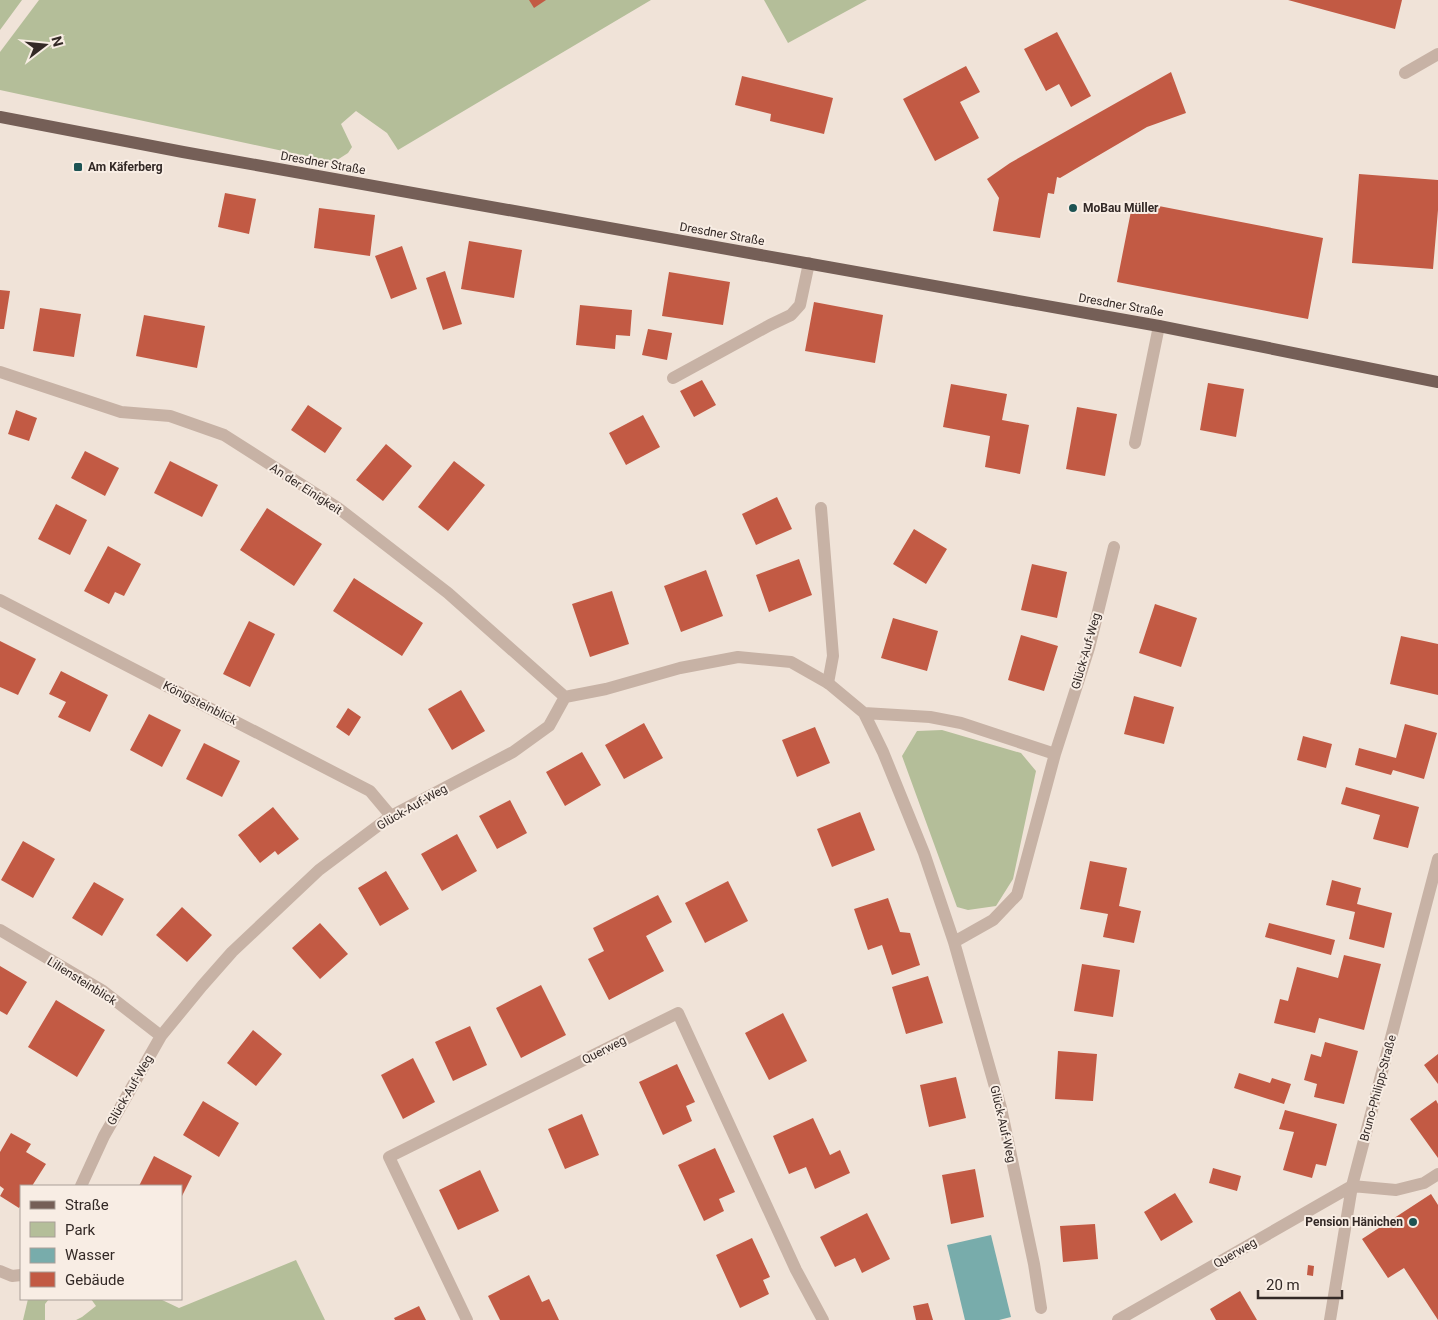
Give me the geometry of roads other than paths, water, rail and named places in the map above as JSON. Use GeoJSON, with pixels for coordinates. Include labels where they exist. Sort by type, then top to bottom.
{"type":"FeatureCollection","features":[{"type":"Feature","properties":{"kind":"main road","name":"Dresdner Straße"},"geometry":{"type":"LineString","coordinates":[[0,117],[145,145],[1160,326],[1438,382]]}},
{"type":"Feature","properties":{"kind":"street"},"geometry":{"type":"LineString","coordinates":[[1405,73],[1438,54]]}},
{"type":"Feature","properties":{"kind":"street"},"geometry":{"type":"LineString","coordinates":[[673,378],[791,315],[800,305],[809,263]]}},
{"type":"Feature","properties":{"kind":"street"},"geometry":{"type":"LineString","coordinates":[[1135,443],[1160,326]]}},
{"type":"Feature","properties":{"kind":"street","name":"An der Einigkeit"},"geometry":{"type":"LineString","coordinates":[[0,372],[121,412],[170,416],[224,435],[338,508],[440,586],[565,697]]}},
{"type":"Feature","properties":{"kind":"street"},"geometry":{"type":"LineString","coordinates":[[821,508],[833,656],[828,683]]}},
{"type":"Feature","properties":{"kind":"street","name":"Glück-Auf-Weg"},"geometry":{"type":"LineString","coordinates":[[954,942],[993,920],[1017,895],[1055,754],[1089,648],[1114,547]]}},
{"type":"Feature","properties":{"kind":"street","name":"Königsteinblick"},"geometry":{"type":"LineString","coordinates":[[0,600],[370,791],[391,816]]}},
{"type":"Feature","properties":{"kind":"street","name":"Glück-Auf-Weg"},"geometry":{"type":"LineString","coordinates":[[81,1185],[104,1136],[162,1036],[202,986],[232,952],[319,870],[391,816],[513,752],[548,726],[565,697],[606,689],[680,668],[738,657],[791,662],[828,683],[864,713],[883,752],[924,853],[954,942],[1001,1108],[1042,1308]]}},
{"type":"Feature","properties":{"kind":"street"},"geometry":{"type":"LineString","coordinates":[[864,713],[930,717],[961,723],[1055,754]]}},
{"type":"Feature","properties":{"kind":"street","name":"Bruno-Philipp-Straße"},"geometry":{"type":"LineString","coordinates":[[1330,1320],[1352,1186],[1438,859]]}},
{"type":"Feature","properties":{"kind":"street","name":"Liliensteinblick"},"geometry":{"type":"LineString","coordinates":[[0,930],[103,992],[162,1036]]}},
{"type":"Feature","properties":{"kind":"street","name":"Querweg"},"geometry":{"type":"LineString","coordinates":[[467,1320],[389,1157],[678,1013],[796,1270],[823,1320]]}},
{"type":"Feature","properties":{"kind":"street"},"geometry":{"type":"LineString","coordinates":[[1352,1186],[1396,1190],[1424,1183],[1438,1174]]}},
{"type":"Feature","properties":{"kind":"street","name":"Querweg"},"geometry":{"type":"LineString","coordinates":[[1118,1320],[1352,1186]]}},
{"type":"Feature","properties":{"kind":"street"},"geometry":{"type":"LineString","coordinates":[[0,1271],[12,1276],[20,1275]]}},
{"type":"Feature","properties":{"kind":"water"},"geometry":{"type":"Polygon","coordinates":[[[991,1235],[1011,1317],[999,1320],[965,1320],[947,1245],[991,1235]]]}},
{"type":"Feature","properties":{"kind":"place","name":"Am Käferberg"},"geometry":{"type":"Point","coordinates":[78,167]}},
{"type":"Feature","properties":{"kind":"place","name":"MoBau Müller"},"geometry":{"type":"Point","coordinates":[1073,208]}},
{"type":"Feature","properties":{"kind":"place","name":"Pension Hänichen"},"geometry":{"type":"Point","coordinates":[1413,1222]}}]}
